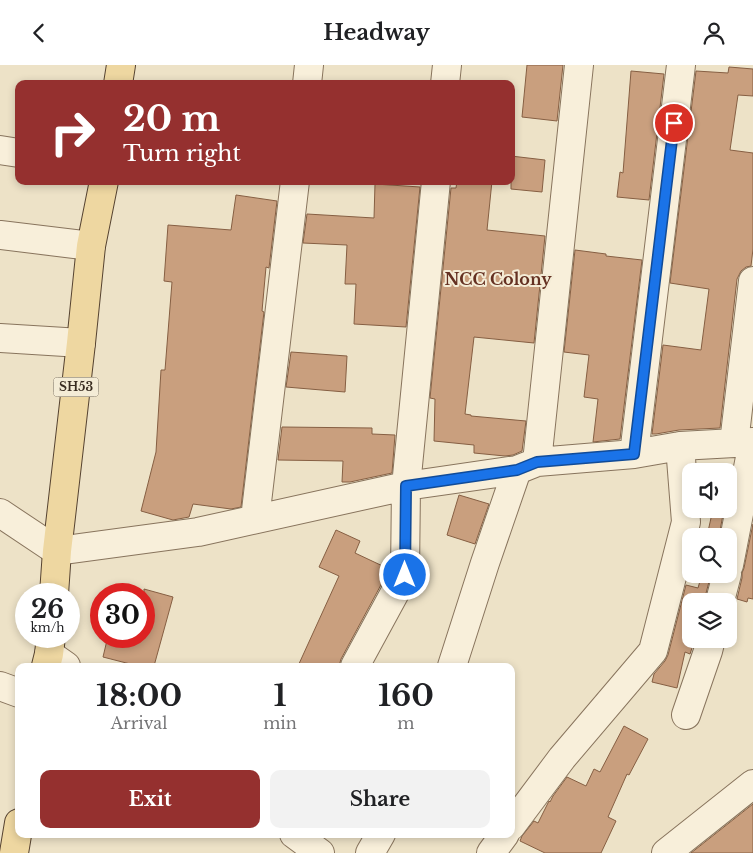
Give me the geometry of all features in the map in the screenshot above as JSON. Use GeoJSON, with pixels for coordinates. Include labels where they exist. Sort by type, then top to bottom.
{"type":"FeatureCollection","features":[{"type":"Feature","properties":{"kind":"main road"},"geometry":{"type":"LineString","coordinates":[[119,80],[121,65]]}},
{"type":"Feature","properties":{"kind":"main road","name":"SH53"},"geometry":{"type":"LineString","coordinates":[[55,583],[92,247],[103,185]]}},
{"type":"Feature","properties":{"kind":"main road"},"geometry":{"type":"LineString","coordinates":[[14,853],[16,838]]}},
{"type":"Feature","properties":{"kind":"street"},"geometry":{"type":"LineString","coordinates":[[307,80],[309,65]]}},
{"type":"Feature","properties":{"kind":"street"},"geometry":{"type":"LineString","coordinates":[[445,80],[447,65]]}},
{"type":"Feature","properties":{"kind":"street"},"geometry":{"type":"LineString","coordinates":[[453,663],[485,563],[527,466],[579,65]]}},
{"type":"Feature","properties":{"kind":"street"},"geometry":{"type":"LineString","coordinates":[[634,454],[681,65]]}},
{"type":"Feature","properties":{"kind":"street"},"geometry":{"type":"LineString","coordinates":[[0,150],[15,152]]}},
{"type":"Feature","properties":{"kind":"street"},"geometry":{"type":"LineString","coordinates":[[255,519],[295,185]]}},
{"type":"Feature","properties":{"kind":"street"},"geometry":{"type":"LineString","coordinates":[[357,663],[405,575],[406,486],[436,185]]}},
{"type":"Feature","properties":{"kind":"street"},"geometry":{"type":"LineString","coordinates":[[0,235],[92,247]]}},
{"type":"Feature","properties":{"kind":"street"},"geometry":{"type":"LineString","coordinates":[[734,528],[747,442],[753,281]]}},
{"type":"Feature","properties":{"kind":"street"},"geometry":{"type":"LineString","coordinates":[[0,338],[81,343]]}},
{"type":"Feature","properties":{"kind":"street"},"geometry":{"type":"LineString","coordinates":[[0,513],[57,551],[198,532],[406,486],[527,466],[634,454],[680,446],[747,442]]}},
{"type":"Feature","properties":{"kind":"street"},"geometry":{"type":"LineString","coordinates":[[515,821],[562,758],[653,651],[686,522],[680,446]]}},
{"type":"Feature","properties":{"kind":"street"},"geometry":{"type":"LineString","coordinates":[[686,715],[709,648]]}},
{"type":"Feature","properties":{"kind":"street"},"geometry":{"type":"LineString","coordinates":[[0,685],[15,691]]}},
{"type":"Feature","properties":{"kind":"street"},"geometry":{"type":"LineString","coordinates":[[666,853],[753,784]]}},
{"type":"Feature","properties":{"kind":"street"},"geometry":{"type":"LineString","coordinates":[[299,838],[320,853]]}},
{"type":"Feature","properties":{"kind":"street"},"geometry":{"type":"LineString","coordinates":[[370,853],[379,838]]}},
{"type":"Feature","properties":{"kind":"street"},"geometry":{"type":"LineString","coordinates":[[491,853],[502,838]]}},
{"type":"Feature","properties":{"kind":"building"},"geometry":{"type":"Polygon","coordinates":[[[527,65],[563,65],[557,121],[522,117],[527,65]]]}},
{"type":"Feature","properties":{"kind":"building"},"geometry":{"type":"Polygon","coordinates":[[[729,67],[753,69],[753,96],[738,95],[730,150],[753,153],[753,249],[751,266],[741,271],[737,279],[720,428],[679,430],[652,434],[663,345],[701,350],[709,289],[670,283],[696,71],[728,73],[729,67]]]}},
{"type":"Feature","properties":{"kind":"building"},"geometry":{"type":"Polygon","coordinates":[[[631,71],[664,74],[649,200],[617,197],[620,172],[623,173],[631,71]]]}},
{"type":"Feature","properties":{"kind":"building"},"geometry":{"type":"Polygon","coordinates":[[[515,156],[545,160],[542,192],[511,189],[511,185],[515,185],[515,156]]]}},
{"type":"Feature","properties":{"kind":"building"},"geometry":{"type":"Polygon","coordinates":[[[375,185],[420,187],[406,327],[354,324],[356,284],[345,284],[347,245],[303,243],[307,214],[374,218],[375,185]]]}},
{"type":"Feature","properties":{"kind":"building"},"geometry":{"type":"Polygon","coordinates":[[[456,185],[492,185],[487,230],[545,236],[534,343],[474,337],[465,414],[526,421],[522,451],[513,455],[474,453],[474,445],[434,441],[435,399],[430,398],[451,188],[456,188],[456,185]]]}},
{"type":"Feature","properties":{"kind":"building"},"geometry":{"type":"Polygon","coordinates":[[[236,195],[277,201],[269,268],[266,267],[262,311],[264,312],[241,507],[231,509],[193,504],[189,517],[173,520],[141,511],[156,452],[161,370],[165,370],[172,282],[164,281],[168,225],[231,230],[236,195]]]}},
{"type":"Feature","properties":{"kind":"building"},"geometry":{"type":"Polygon","coordinates":[[[575,250],[642,260],[620,439],[593,442],[598,399],[584,397],[589,355],[564,352],[575,250]]]}},
{"type":"Feature","properties":{"kind":"building"},"geometry":{"type":"Polygon","coordinates":[[[291,352],[347,356],[345,392],[286,387],[291,352]]]}},
{"type":"Feature","properties":{"kind":"building"},"geometry":{"type":"Polygon","coordinates":[[[282,427],[372,428],[372,434],[395,435],[392,473],[342,482],[343,461],[278,460],[282,427]]]}},
{"type":"Feature","properties":{"kind":"building"},"geometry":{"type":"Polygon","coordinates":[[[459,495],[489,504],[475,544],[447,535],[459,495]]]}},
{"type":"Feature","properties":{"kind":"building"},"geometry":{"type":"Polygon","coordinates":[[[711,518],[722,518],[720,528],[709,528],[711,518]]]}},
{"type":"Feature","properties":{"kind":"building"},"geometry":{"type":"Polygon","coordinates":[[[753,524],[753,599],[748,598],[747,602],[737,599],[753,524]]]}},
{"type":"Feature","properties":{"kind":"building"},"geometry":{"type":"Polygon","coordinates":[[[336,530],[360,541],[355,553],[389,569],[340,663],[299,663],[339,576],[319,567],[336,530]]]}},
{"type":"Feature","properties":{"kind":"building"},"geometry":{"type":"Polygon","coordinates":[[[699,583],[709,583],[706,593],[684,593],[686,585],[698,588],[699,583]]]}},
{"type":"Feature","properties":{"kind":"building"},"geometry":{"type":"Polygon","coordinates":[[[155,592],[173,597],[155,663],[126,663],[103,657],[105,648],[155,648],[155,592]]]}},
{"type":"Feature","properties":{"kind":"building"},"geometry":{"type":"Polygon","coordinates":[[[682,601],[682,648],[692,648],[690,654],[685,652],[677,688],[652,682],[654,674],[668,655],[682,601]]]}},
{"type":"Feature","properties":{"kind":"building"},"geometry":{"type":"Polygon","coordinates":[[[624,726],[648,739],[629,775],[627,774],[608,817],[616,821],[601,853],[545,853],[520,841],[534,821],[538,823],[549,801],[567,777],[586,786],[594,769],[600,772],[624,726]]]}},
{"type":"Feature","properties":{"kind":"building"},"geometry":{"type":"Polygon","coordinates":[[[753,804],[753,853],[691,853],[753,804]]]}},
{"type":"Feature","properties":{"kind":"district","name":"NCC Colony"},"geometry":{"type":"Point","coordinates":[498,279]}},
{"type":"Feature","properties":{"kind":"route"},"geometry":{"type":"LineString","coordinates":[[405,575],[406,486],[517,470],[537,462],[634,454],[674,123]]}}]}
